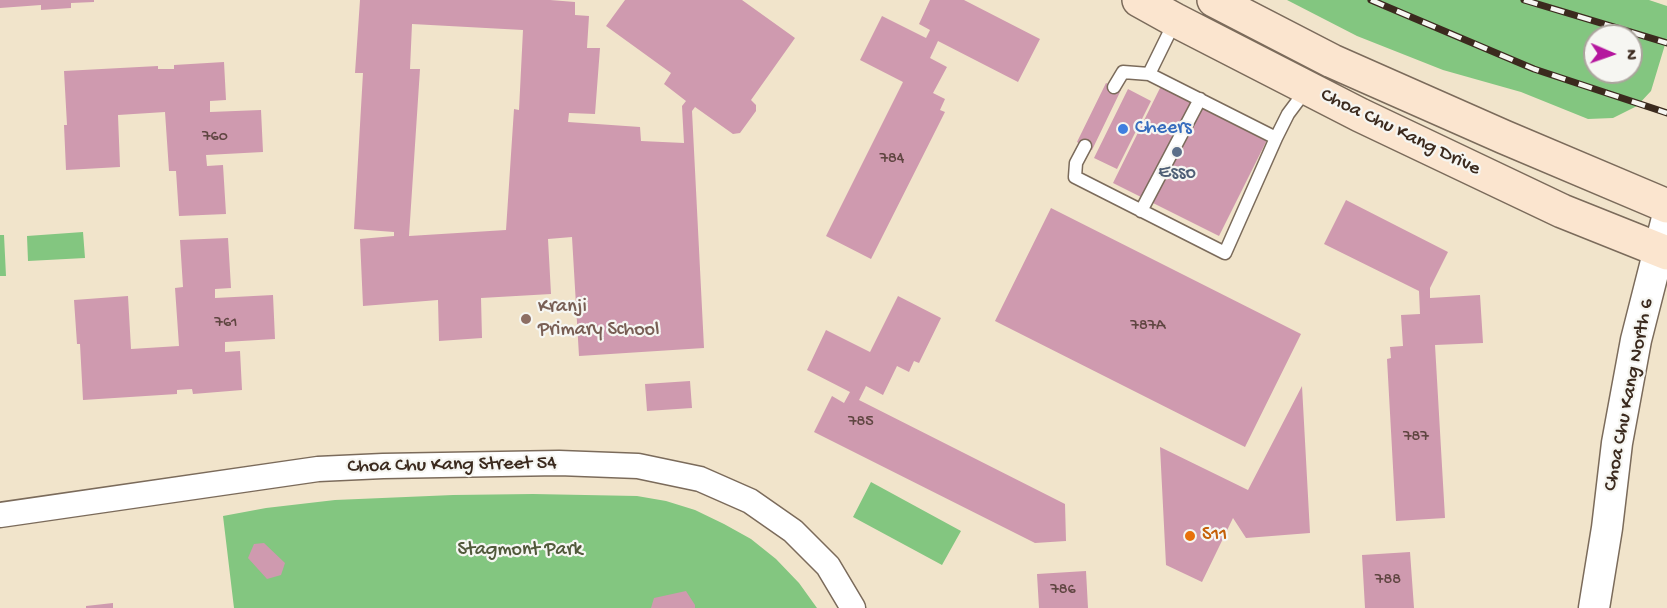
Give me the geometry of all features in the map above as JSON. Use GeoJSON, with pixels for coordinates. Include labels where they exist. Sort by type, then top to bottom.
{"type":"FeatureCollection","features":[{"type":"Feature","properties":{"kind":"main road","name":"Choa Chu Kang Drive"},"geometry":{"type":"LineString","coordinates":[[1139,0],[1307,89],[1562,211],[1663,252]]}},
{"type":"Feature","properties":{"kind":"main road","name":"Choa Chu Kang Drive"},"geometry":{"type":"LineString","coordinates":[[1214,0],[1332,61],[1667,206]]}},
{"type":"Feature","properties":{"kind":"street","name":"Choa Chu Kang North 6"},"geometry":{"type":"LineString","coordinates":[[1594,608],[1608,528],[1617,444],[1636,340],[1663,252],[1667,218]]}},
{"type":"Feature","properties":{"kind":"street","name":"Choa Chu Kang Street 54"},"geometry":{"type":"LineString","coordinates":[[0,515],[318,469],[559,463],[638,466],[700,479],[750,501],[793,531],[828,566],[853,608]]}},
{"type":"Feature","properties":{"kind":"lane"},"geometry":{"type":"LineString","coordinates":[[1149,74],[1175,20]]}},
{"type":"Feature","properties":{"kind":"lane"},"geometry":{"type":"LineString","coordinates":[[1114,87],[1123,72],[1149,74],[1276,138]]}},
{"type":"Feature","properties":{"kind":"lane"},"geometry":{"type":"LineString","coordinates":[[1085,146],[1076,163],[1075,177],[1225,253],[1288,114],[1307,89]]}},
{"type":"Feature","properties":{"kind":"lane"},"geometry":{"type":"LineString","coordinates":[[1141,211],[1200,99]]}},
{"type":"Feature","properties":{"kind":"green space"},"geometry":{"type":"Polygon","coordinates":[[[1287,0],[1649,0],[1667,6],[1667,38],[1651,91],[1637,106],[1613,118],[1588,119],[1521,92],[1443,70],[1357,36],[1287,0]]]}},
{"type":"Feature","properties":{"kind":"green space"},"geometry":{"type":"Polygon","coordinates":[[[83,232],[85,258],[28,261],[27,236],[83,232]]]}},
{"type":"Feature","properties":{"kind":"green space"},"geometry":{"type":"Polygon","coordinates":[[[0,235],[4,235],[6,276],[0,276],[0,235]]]}},
{"type":"Feature","properties":{"kind":"green space"},"geometry":{"type":"Polygon","coordinates":[[[871,482],[961,531],[942,565],[853,517],[871,482]]]}},
{"type":"Feature","properties":{"kind":"green space","name":"Stagmont Park"},"geometry":{"type":"Polygon","coordinates":[[[533,494],[637,496],[666,501],[695,510],[751,539],[776,559],[799,583],[817,608],[234,608],[223,516],[266,508],[335,500],[533,494]]]}},
{"type":"Feature","properties":{"kind":"building"},"geometry":{"type":"Polygon","coordinates":[[[0,0],[94,0],[94,2],[71,3],[71,8],[41,10],[41,5],[0,8],[0,0]]]}},
{"type":"Feature","properties":{"kind":"building"},"geometry":{"type":"Polygon","coordinates":[[[360,0],[575,2],[575,15],[589,16],[587,48],[600,48],[595,114],[569,113],[568,122],[640,127],[641,141],[684,143],[682,106],[686,101],[664,84],[671,73],[606,26],[625,0],[742,0],[795,38],[751,100],[756,105],[756,111],[740,133],[733,134],[695,107],[692,111],[704,348],[579,356],[572,237],[548,239],[551,294],[481,298],[482,338],[439,341],[438,300],[363,306],[360,239],[394,236],[394,232],[354,229],[363,73],[355,73],[360,0]],[[412,24],[410,69],[420,69],[409,236],[506,230],[514,109],[519,110],[523,30],[412,24]]]}},
{"type":"Feature","properties":{"kind":"building"},"geometry":{"type":"Polygon","coordinates":[[[930,0],[964,0],[1040,39],[1018,82],[938,41],[930,58],[947,67],[933,93],[945,99],[940,110],[945,112],[871,259],[826,236],[903,82],[860,60],[882,16],[926,38],[930,30],[919,24],[930,0]]]}},
{"type":"Feature","properties":{"kind":"building"},"geometry":{"type":"Polygon","coordinates":[[[224,62],[226,100],[210,101],[210,112],[261,110],[263,152],[206,155],[207,166],[223,165],[226,214],[179,216],[176,171],[169,171],[165,112],[118,115],[120,167],[66,170],[64,125],[67,125],[64,71],[158,66],[158,69],[174,69],[174,65],[224,62]]]}},
{"type":"Feature","properties":{"kind":"building"},"geometry":{"type":"Polygon","coordinates":[[[1106,83],[1121,90],[1092,150],[1077,142],[1106,83]]]}},
{"type":"Feature","properties":{"kind":"building"},"geometry":{"type":"Polygon","coordinates":[[[1161,86],[1267,140],[1219,236],[1113,183],[1161,86]]]}},
{"type":"Feature","properties":{"kind":"building","name":"Cheers"},"geometry":{"type":"Polygon","coordinates":[[[1128,89],[1151,101],[1117,169],[1094,158],[1128,89]]]}},
{"type":"Feature","properties":{"kind":"building"},"geometry":{"type":"Polygon","coordinates":[[[1346,200],[1448,252],[1430,288],[1430,298],[1480,295],[1483,343],[1435,345],[1445,518],[1396,521],[1387,359],[1391,358],[1390,347],[1403,346],[1401,315],[1420,314],[1419,291],[1324,244],[1346,200]]]}},
{"type":"Feature","properties":{"kind":"building"},"geometry":{"type":"Polygon","coordinates":[[[1051,208],[1301,334],[1245,447],[995,321],[1051,208]]]}},
{"type":"Feature","properties":{"kind":"building"},"geometry":{"type":"Polygon","coordinates":[[[228,238],[231,288],[215,289],[215,298],[273,295],[275,339],[225,342],[225,352],[240,351],[242,390],[193,394],[192,389],[177,390],[177,394],[83,400],[80,344],[77,344],[74,300],[128,296],[131,349],[179,346],[175,288],[183,287],[180,240],[228,238]]]}},
{"type":"Feature","properties":{"kind":"building"},"geometry":{"type":"Polygon","coordinates":[[[898,296],[941,318],[919,363],[914,361],[909,372],[897,366],[883,395],[866,386],[859,400],[1065,504],[1066,541],[1035,543],[814,432],[832,396],[844,403],[850,392],[807,370],[826,330],[870,352],[898,296]]]}},
{"type":"Feature","properties":{"kind":"building"},"geometry":{"type":"Polygon","coordinates":[[[690,381],[692,408],[647,411],[645,384],[690,381]]]}},
{"type":"Feature","properties":{"kind":"building"},"geometry":{"type":"Polygon","coordinates":[[[1302,386],[1310,533],[1246,538],[1233,518],[1202,582],[1166,565],[1160,447],[1248,490],[1302,386]]]}},
{"type":"Feature","properties":{"kind":"building"},"geometry":{"type":"Polygon","coordinates":[[[264,543],[285,563],[281,575],[267,579],[248,558],[254,544],[264,543]]]}},
{"type":"Feature","properties":{"kind":"building"},"geometry":{"type":"Polygon","coordinates":[[[1410,552],[1414,608],[1365,608],[1362,555],[1410,552]]]}},
{"type":"Feature","properties":{"kind":"building"},"geometry":{"type":"Polygon","coordinates":[[[1086,571],[1088,608],[1039,608],[1037,574],[1086,571]]]}},
{"type":"Feature","properties":{"kind":"building"},"geometry":{"type":"Polygon","coordinates":[[[686,591],[695,608],[651,608],[654,598],[686,591]]]}},
{"type":"Feature","properties":{"kind":"building"},"geometry":{"type":"Polygon","coordinates":[[[113,603],[113,608],[86,608],[86,606],[113,603]]]}},
{"type":"Feature","properties":{"kind":"railway"},"geometry":{"type":"LineString","coordinates":[[1371,0],[1534,69],[1667,113]]}},
{"type":"Feature","properties":{"kind":"railway"},"geometry":{"type":"LineString","coordinates":[[1524,0],[1667,43]]}},
{"type":"Feature","properties":{"kind":"place","name":"Cheers"},"geometry":{"type":"Point","coordinates":[1123,129]}},
{"type":"Feature","properties":{"kind":"place","name":"Esso"},"geometry":{"type":"Point","coordinates":[1177,152]}},
{"type":"Feature","properties":{"kind":"place","name":"Kranji Primary School"},"geometry":{"type":"Point","coordinates":[526,319]}},
{"type":"Feature","properties":{"kind":"place","name":"S11"},"geometry":{"type":"Point","coordinates":[1190,536]}}]}
